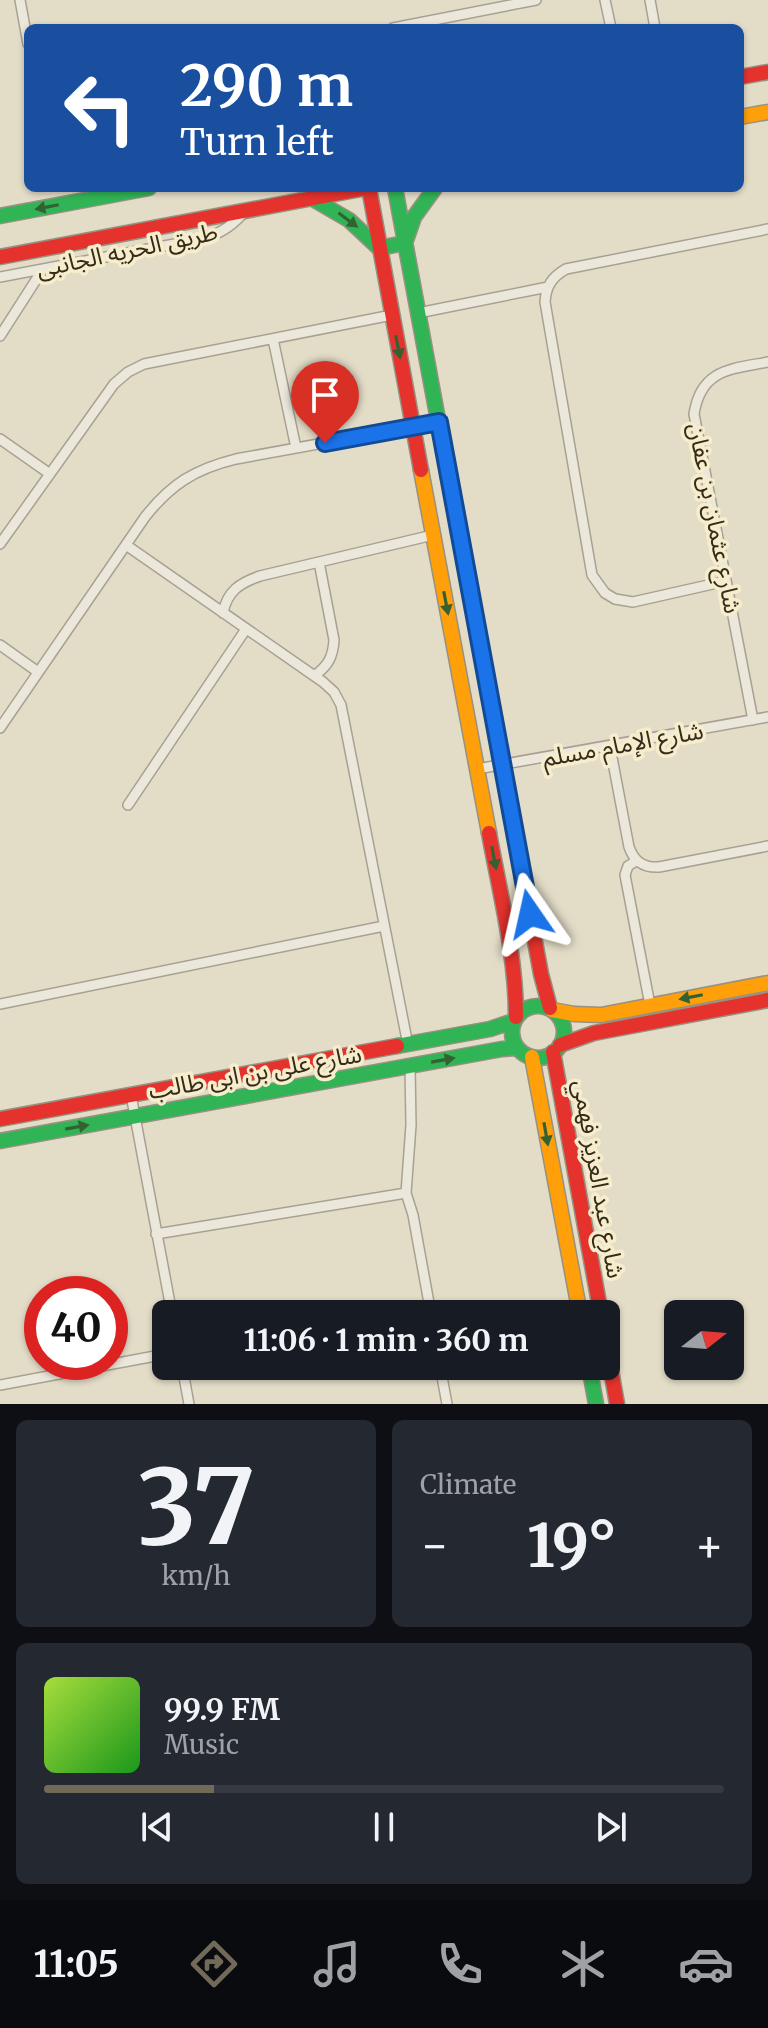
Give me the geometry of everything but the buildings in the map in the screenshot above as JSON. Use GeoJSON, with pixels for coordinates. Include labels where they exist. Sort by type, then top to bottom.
{"type":"FeatureCollection","features":[{"type":"Feature","properties":{"kind":"street"},"geometry":{"type":"LineString","coordinates":[[20,0],[24,24]]}},
{"type":"Feature","properties":{"kind":"street"},"geometry":{"type":"LineString","coordinates":[[413,24],[535,0]]}},
{"type":"Feature","properties":{"kind":"street"},"geometry":{"type":"LineString","coordinates":[[605,0],[610,24]]}},
{"type":"Feature","properties":{"kind":"street"},"geometry":{"type":"LineString","coordinates":[[650,0],[654,24]]}},
{"type":"Feature","properties":{"kind":"street"},"geometry":{"type":"LineString","coordinates":[[744,76],[768,72]]}},
{"type":"Feature","properties":{"kind":"street"},"geometry":{"type":"LineString","coordinates":[[744,116],[768,112]]}},
{"type":"Feature","properties":{"kind":"street"},"geometry":{"type":"LineString","coordinates":[[0,216],[128,192]]}},
{"type":"Feature","properties":{"kind":"street"},"geometry":{"type":"LineString","coordinates":[[0,257],[347,192]]}},
{"type":"Feature","properties":{"kind":"street"},"geometry":{"type":"LineString","coordinates":[[368,192],[515,977],[512,1032],[517,1048],[532,1057],[543,1057],[603,1031],[768,1000]]}},
{"type":"Feature","properties":{"kind":"street"},"geometry":{"type":"LineString","coordinates":[[396,192],[541,974],[551,1009],[563,1026],[564,1033],[557,1049]]}},
{"type":"Feature","properties":{"kind":"street"},"geometry":{"type":"LineString","coordinates":[[405,243],[414,217],[432,192]]}},
{"type":"Feature","properties":{"kind":"street"},"geometry":{"type":"LineString","coordinates":[[313,199],[349,220],[379,248]]}},
{"type":"Feature","properties":{"kind":"street","name":"طريق الحريه الجانبى"},"geometry":{"type":"LineString","coordinates":[[0,277],[206,238],[235,223],[246,210]]}},
{"type":"Feature","properties":{"kind":"street"},"geometry":{"type":"LineString","coordinates":[[726,581],[633,602],[615,599],[597,585],[592,575],[545,302],[548,287],[557,274],[566,269],[768,229]]}},
{"type":"Feature","properties":{"kind":"street"},"geometry":{"type":"LineString","coordinates":[[379,248],[405,243]]}},
{"type":"Feature","properties":{"kind":"street"},"geometry":{"type":"LineString","coordinates":[[0,336],[43,269]]}},
{"type":"Feature","properties":{"kind":"street"},"geometry":{"type":"LineString","coordinates":[[418,313],[548,287]]}},
{"type":"Feature","properties":{"kind":"street"},"geometry":{"type":"LineString","coordinates":[[0,544],[114,384],[128,372],[144,364],[392,315]]}},
{"type":"Feature","properties":{"kind":"street"},"geometry":{"type":"LineString","coordinates":[[273,339],[296,448]]}},
{"type":"Feature","properties":{"kind":"street","name":"شارع عثمان بن عفان"},"geometry":{"type":"LineString","coordinates":[[753,720],[694,414],[696,401],[710,379],[721,372],[768,362]]}},
{"type":"Feature","properties":{"kind":"street"},"geometry":{"type":"LineString","coordinates":[[0,728],[126,545],[159,500],[175,485],[214,465],[439,422]]}},
{"type":"Feature","properties":{"kind":"street"},"geometry":{"type":"LineString","coordinates":[[0,439],[50,474]]}},
{"type":"Feature","properties":{"kind":"street"},"geometry":{"type":"LineString","coordinates":[[223,613],[231,592],[260,576],[433,535]]}},
{"type":"Feature","properties":{"kind":"street"},"geometry":{"type":"LineString","coordinates":[[126,545],[334,692],[341,705],[408,1045]]}},
{"type":"Feature","properties":{"kind":"street"},"geometry":{"type":"LineString","coordinates":[[314,676],[323,670],[334,651],[319,562]]}},
{"type":"Feature","properties":{"kind":"street"},"geometry":{"type":"LineString","coordinates":[[128,805],[246,629]]}},
{"type":"Feature","properties":{"kind":"street"},"geometry":{"type":"LineString","coordinates":[[0,645],[38,672]]}},
{"type":"Feature","properties":{"kind":"street","name":"شارع الإمام مسلم"},"geometry":{"type":"LineString","coordinates":[[477,769],[768,717]]}},
{"type":"Feature","properties":{"kind":"street"},"geometry":{"type":"LineString","coordinates":[[610,747],[629,847],[636,861],[651,868],[768,846]]}},
{"type":"Feature","properties":{"kind":"street"},"geometry":{"type":"LineString","coordinates":[[636,861],[628,866],[625,875],[650,1005]]}},
{"type":"Feature","properties":{"kind":"street"},"geometry":{"type":"LineString","coordinates":[[0,1004],[384,926]]}},
{"type":"Feature","properties":{"kind":"street"},"geometry":{"type":"LineString","coordinates":[[515,977],[528,978],[541,974]]}},
{"type":"Feature","properties":{"kind":"street"},"geometry":{"type":"LineString","coordinates":[[515,1019],[526,1008],[538,1005],[574,1014],[601,1015],[768,983]]}},
{"type":"Feature","properties":{"kind":"street"},"geometry":{"type":"LineString","coordinates":[[601,1015],[603,1031]]}},
{"type":"Feature","properties":{"kind":"street","name":"شارع على بن ابى طالب"},"geometry":{"type":"LineString","coordinates":[[0,1119],[408,1045],[500,1027],[515,1019]]}},
{"type":"Feature","properties":{"kind":"street"},"geometry":{"type":"LineString","coordinates":[[479,1031],[486,1041],[484,1052]]}},
{"type":"Feature","properties":{"kind":"street","name":"شارع على بن ابى طالب"},"geometry":{"type":"LineString","coordinates":[[0,1141],[517,1048]]}},
{"type":"Feature","properties":{"kind":"street","name":"شارع عبد العزيز فهمي"},"geometry":{"type":"LineString","coordinates":[[557,1049],[558,1079],[598,1300]]}},
{"type":"Feature","properties":{"kind":"street","name":"شارع عبد العزيز فهمي"},"geometry":{"type":"LineString","coordinates":[[532,1057],[577,1300]]}},
{"type":"Feature","properties":{"kind":"street"},"geometry":{"type":"LineString","coordinates":[[410,1066],[411,1125],[406,1193],[428,1300]]}},
{"type":"Feature","properties":{"kind":"street"},"geometry":{"type":"LineString","coordinates":[[537,1082],[547,1077],[558,1079]]}},
{"type":"Feature","properties":{"kind":"street"},"geometry":{"type":"LineString","coordinates":[[131,1095],[169,1300]]}},
{"type":"Feature","properties":{"kind":"street"},"geometry":{"type":"LineString","coordinates":[[156,1234],[406,1193]]}},
{"type":"Feature","properties":{"kind":"street"},"geometry":{"type":"LineString","coordinates":[[0,1385],[152,1357]]}},
{"type":"Feature","properties":{"kind":"street"},"geometry":{"type":"LineString","coordinates":[[185,1380],[189,1404]]}},
{"type":"Feature","properties":{"kind":"street"},"geometry":{"type":"LineString","coordinates":[[443,1380],[447,1404]]}},
{"type":"Feature","properties":{"kind":"street"},"geometry":{"type":"LineString","coordinates":[[592,1380],[596,1404]]}},
{"type":"Feature","properties":{"kind":"street"},"geometry":{"type":"LineString","coordinates":[[613,1380],[617,1404]]}},
{"type":"Feature","properties":{"kind":"traffic: fast"},"geometry":{"type":"LineString","coordinates":[[0,216],[128,192]]}},
{"type":"Feature","properties":{"kind":"traffic: fast"},"geometry":{"type":"LineString","coordinates":[[396,192],[469,587]]}},
{"type":"Feature","properties":{"kind":"traffic: fast"},"geometry":{"type":"LineString","coordinates":[[313,199],[349,220],[379,248],[405,243],[414,217],[432,192]]}},
{"type":"Feature","properties":{"kind":"traffic: fast"},"geometry":{"type":"LineString","coordinates":[[538,1006],[556,1014],[564,1032],[556,1050],[538,1058],[520,1050],[512,1032],[520,1014],[538,1006]]}},
{"type":"Feature","properties":{"kind":"traffic: fast"},"geometry":{"type":"LineString","coordinates":[[397,1046],[490,1029],[514,1021]]}},
{"type":"Feature","properties":{"kind":"traffic: fast"},"geometry":{"type":"LineString","coordinates":[[0,1141],[517,1048]]}},
{"type":"Feature","properties":{"kind":"traffic: fast"},"geometry":{"type":"LineString","coordinates":[[592,1380],[596,1404]]}},
{"type":"Feature","properties":{"kind":"traffic: slow"},"geometry":{"type":"LineString","coordinates":[[744,116],[768,112]]}},
{"type":"Feature","properties":{"kind":"traffic: slow"},"geometry":{"type":"LineString","coordinates":[[421,470],[489,833]]}},
{"type":"Feature","properties":{"kind":"traffic: slow"},"geometry":{"type":"LineString","coordinates":[[552,1010],[601,1015],[768,983]]}},
{"type":"Feature","properties":{"kind":"traffic: slow"},"geometry":{"type":"LineString","coordinates":[[532,1057],[577,1300]]}},
{"type":"Feature","properties":{"kind":"traffic: jam"},"geometry":{"type":"LineString","coordinates":[[744,76],[768,72]]}},
{"type":"Feature","properties":{"kind":"traffic: jam"},"geometry":{"type":"LineString","coordinates":[[0,257],[345,192]]}},
{"type":"Feature","properties":{"kind":"traffic: jam"},"geometry":{"type":"LineString","coordinates":[[370,192],[421,470]]}},
{"type":"Feature","properties":{"kind":"traffic: jam"},"geometry":{"type":"LineString","coordinates":[[469,587],[541,974],[550,1008]]}},
{"type":"Feature","properties":{"kind":"traffic: jam"},"geometry":{"type":"LineString","coordinates":[[489,833],[510,948],[516,1017]]}},
{"type":"Feature","properties":{"kind":"traffic: jam"},"geometry":{"type":"LineString","coordinates":[[560,1045],[594,1033],[768,1000]]}},
{"type":"Feature","properties":{"kind":"traffic: jam"},"geometry":{"type":"LineString","coordinates":[[0,1119],[397,1046]]}},
{"type":"Feature","properties":{"kind":"traffic: jam"},"geometry":{"type":"LineString","coordinates":[[553,1052],[598,1300]]}},
{"type":"Feature","properties":{"kind":"traffic: jam"},"geometry":{"type":"LineString","coordinates":[[613,1380],[617,1404]]}},
{"type":"Feature","properties":{"kind":"route"},"geometry":{"type":"LineString","coordinates":[[325,443],[439,422],[530,914]]}}]}
